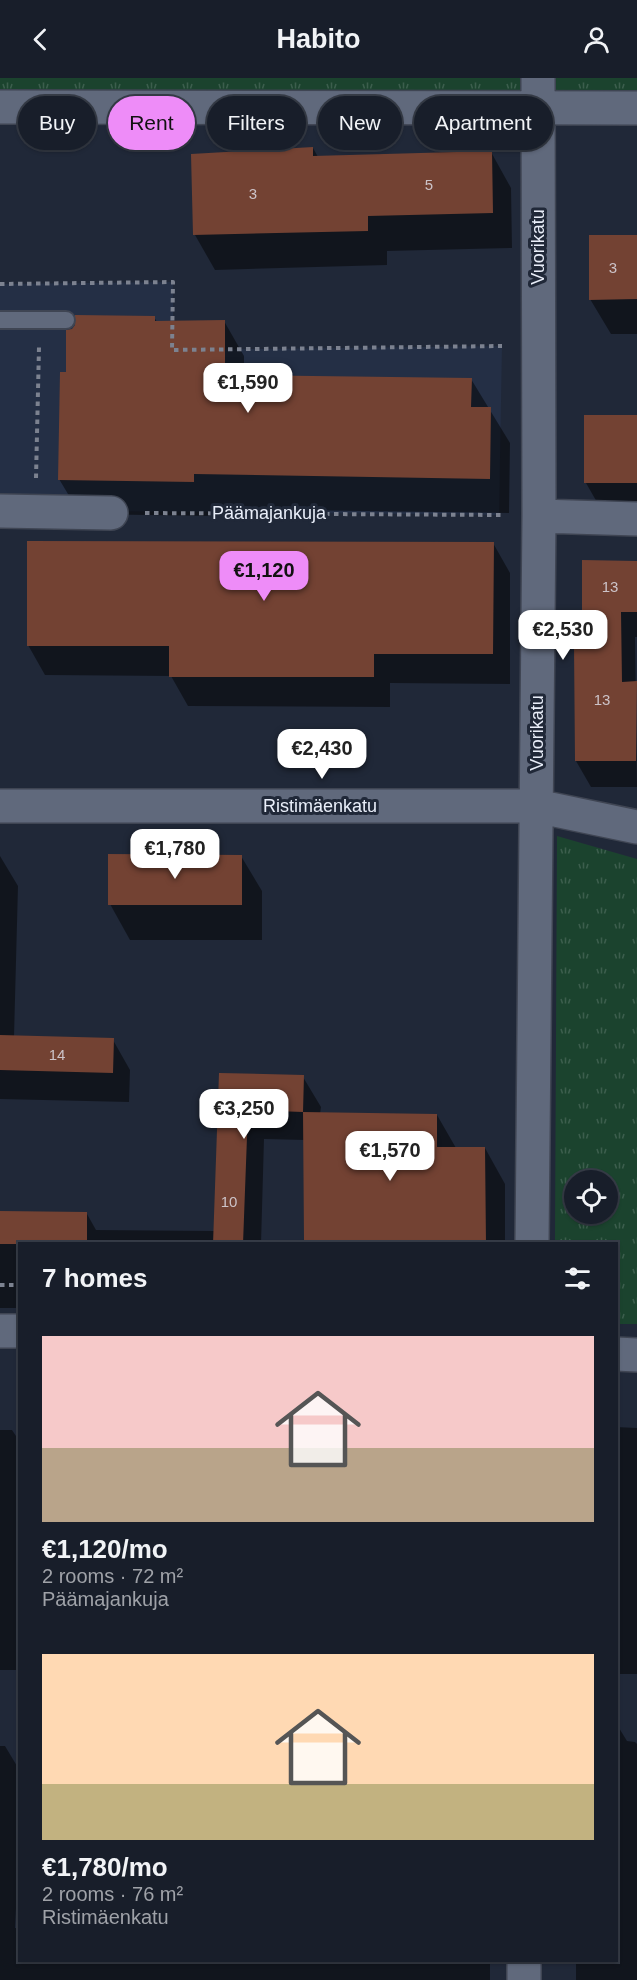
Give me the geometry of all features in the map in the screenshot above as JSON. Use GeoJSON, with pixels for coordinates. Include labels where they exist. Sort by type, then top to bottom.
{"type":"FeatureCollection","features":[{"type":"Feature","properties":{"kind":"street"},"geometry":{"type":"LineString","coordinates":[[0,107],[538,93],[637,108]]}},
{"type":"Feature","properties":{"kind":"street","name":"Vuorikatu"},"geometry":{"type":"LineString","coordinates":[[532,1242],[539,516],[538,93]]}},
{"type":"Feature","properties":{"kind":"street"},"geometry":{"type":"LineString","coordinates":[[0,511],[111,513]]}},
{"type":"Feature","properties":{"kind":"street"},"geometry":{"type":"LineString","coordinates":[[539,516],[637,519]]}},
{"type":"Feature","properties":{"kind":"street","name":"Ristimäenkatu"},"geometry":{"type":"LineString","coordinates":[[0,806],[536,806],[637,827]]}},
{"type":"Feature","properties":{"kind":"street"},"geometry":{"type":"LineString","coordinates":[[0,1331],[18,1331]]}},
{"type":"Feature","properties":{"kind":"street"},"geometry":{"type":"LineString","coordinates":[[618,1354],[637,1355]]}},
{"type":"Feature","properties":{"kind":"street"},"geometry":{"type":"LineString","coordinates":[[524,1962],[524,1980]]}},
{"type":"Feature","properties":{"kind":"lane"},"geometry":{"type":"LineString","coordinates":[[0,320],[66,320]]}},
{"type":"Feature","properties":{"kind":"path"},"geometry":{"type":"LineString","coordinates":[[0,284],[173,282],[172,350],[502,346]]}},
{"type":"Feature","properties":{"kind":"path"},"geometry":{"type":"LineString","coordinates":[[36,511],[39,337]]}},
{"type":"Feature","properties":{"kind":"path","name":"Päämajankuja"},"geometry":{"type":"LineString","coordinates":[[111,513],[539,516]]}},
{"type":"Feature","properties":{"kind":"path"},"geometry":{"type":"LineString","coordinates":[[0,1285],[18,1286]]}},
{"type":"Feature","properties":{"kind":"shaded area"},"geometry":{"type":"Polygon","coordinates":[[[173,282],[173,350],[502,346],[499,515],[0,510],[0,284],[173,282]]]}},
{"type":"Feature","properties":{"kind":"green space"},"geometry":{"type":"Polygon","coordinates":[[[0,78],[534,78],[534,96],[414,96],[414,99],[402,99],[402,96],[318,96],[318,99],[306,99],[306,96],[207,96],[207,98],[195,98],[195,96],[108,96],[108,98],[96,98],[96,96],[18,96],[18,98],[0,98],[0,78]]]}},
{"type":"Feature","properties":{"kind":"green space"},"geometry":{"type":"Polygon","coordinates":[[[552,78],[637,78],[637,99],[553,98],[552,78]]]}},
{"type":"Feature","properties":{"kind":"green space"},"geometry":{"type":"Polygon","coordinates":[[[557,836],[637,859],[637,1324],[618,1324],[618,1242],[555,1242],[557,836]]]}},
{"type":"Feature","properties":{"kind":"building"},"geometry":{"type":"Polygon","coordinates":[[[306,147],[313,147],[313,156],[492,151],[493,213],[368,216],[368,231],[193,235],[191,154],[306,150],[306,147]]]}},
{"type":"Feature","properties":{"kind":"building"},"geometry":{"type":"Polygon","coordinates":[[[589,235],[637,235],[637,299],[589,300],[589,235]]]}},
{"type":"Feature","properties":{"kind":"building"},"geometry":{"type":"Polygon","coordinates":[[[75,315],[155,316],[155,321],[225,320],[225,375],[472,378],[471,407],[491,407],[490,479],[194,474],[194,482],[58,480],[60,372],[66,372],[66,330],[72,329],[75,325],[75,315]]]}},
{"type":"Feature","properties":{"kind":"building"},"geometry":{"type":"Polygon","coordinates":[[[584,415],[637,415],[637,483],[584,483],[584,415]]]}},
{"type":"Feature","properties":{"kind":"building"},"geometry":{"type":"Polygon","coordinates":[[[27,541],[494,542],[493,654],[374,654],[374,677],[169,677],[169,646],[27,646],[27,541]]]}},
{"type":"Feature","properties":{"kind":"building"},"geometry":{"type":"Polygon","coordinates":[[[582,560],[637,561],[637,612],[621,612],[622,682],[637,681],[636,761],[575,761],[574,646],[582,646],[582,560]]]}},
{"type":"Feature","properties":{"kind":"building"},"geometry":{"type":"Polygon","coordinates":[[[108,854],[242,855],[242,905],[108,905],[108,854]]]}},
{"type":"Feature","properties":{"kind":"building"},"geometry":{"type":"Polygon","coordinates":[[[0,1035],[114,1038],[113,1073],[0,1070],[0,1035]]]}},
{"type":"Feature","properties":{"kind":"building"},"geometry":{"type":"Polygon","coordinates":[[[219,1073],[304,1075],[303,1112],[248,1110],[243,1242],[213,1242],[219,1073]]]}},
{"type":"Feature","properties":{"kind":"building"},"geometry":{"type":"Polygon","coordinates":[[[303,1112],[437,1114],[437,1147],[485,1147],[486,1242],[304,1240],[303,1112]]]}},
{"type":"Feature","properties":{"kind":"building"},"geometry":{"type":"Polygon","coordinates":[[[0,1211],[87,1212],[87,1242],[0,1244],[0,1211]]]}}]}
